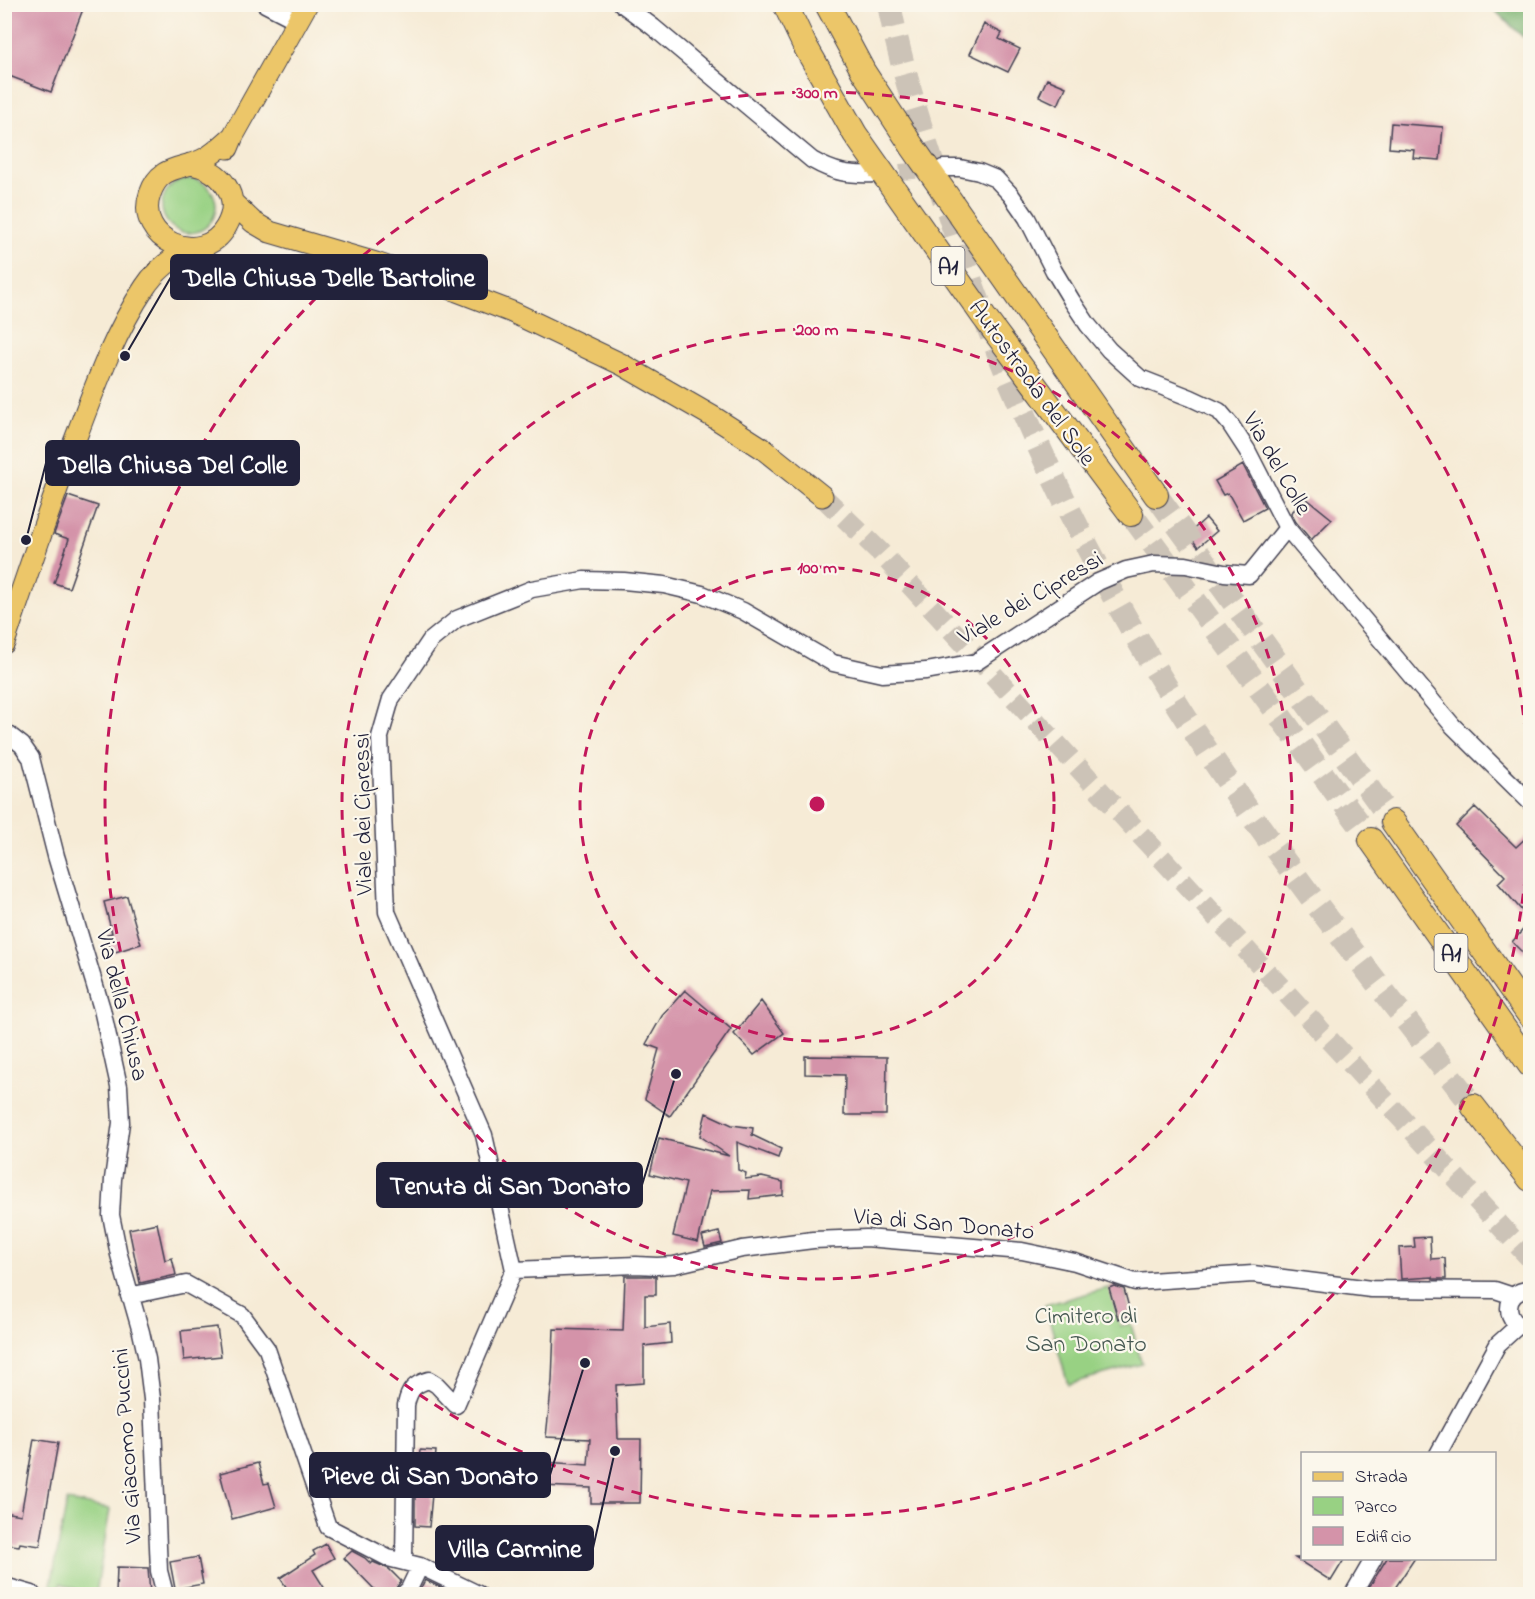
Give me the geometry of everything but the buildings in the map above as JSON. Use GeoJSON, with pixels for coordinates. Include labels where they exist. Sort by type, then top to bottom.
{"type":"FeatureCollection","features":[{"type":"Feature","properties":{"kind":"highway","name":"Autostrada del Sole"},"geometry":{"type":"LineString","coordinates":[[785,4],[804,44],[855,134],[984,317],[1131,514]]}},
{"type":"Feature","properties":{"kind":"highway","name":"Autostrada del Sole"},"geometry":{"type":"LineString","coordinates":[[827,4],[863,71],[912,146],[1156,495]]}},
{"type":"Feature","properties":{"kind":"highway","name":"A1"},"geometry":{"type":"LineString","coordinates":[[1393,822],[1530,1016]]}},
{"type":"Feature","properties":{"kind":"highway","name":"A1"},"geometry":{"type":"LineString","coordinates":[[1371,840],[1530,1065]]}},
{"type":"Feature","properties":{"kind":"highway"},"geometry":{"type":"LineString","coordinates":[[1473,1106],[1530,1179]]}},
{"type":"Feature","properties":{"kind":"main road"},"geometry":{"type":"LineString","coordinates":[[222,179],[225,157],[233,136],[303,13]]}},
{"type":"Feature","properties":{"kind":"main road"},"geometry":{"type":"LineString","coordinates":[[233,136],[204,159],[166,172],[153,186],[148,207],[149,217],[157,232],[171,244],[190,248],[243,233],[270,232]]}},
{"type":"Feature","properties":{"kind":"main road"},"geometry":{"type":"LineString","coordinates":[[190,164],[213,171],[222,179],[228,190],[231,202],[230,218],[216,239]]}},
{"type":"Feature","properties":{"kind":"main road"},"geometry":{"type":"LineString","coordinates":[[231,202],[256,224],[270,232],[376,263],[458,291],[562,335],[621,364],[762,448],[822,496]]}},
{"type":"Feature","properties":{"kind":"main road"},"geometry":{"type":"LineString","coordinates":[[146,286],[157,232]]}},
{"type":"Feature","properties":{"kind":"main road"},"geometry":{"type":"LineString","coordinates":[[4,643],[44,522],[95,387],[130,313],[146,286],[168,263],[190,248]]}},
{"type":"Feature","properties":{"kind":"street"},"geometry":{"type":"LineString","coordinates":[[265,4],[303,13]]}},
{"type":"Feature","properties":{"kind":"street"},"geometry":{"type":"LineString","coordinates":[[622,4],[653,27],[812,160],[832,171],[875,174]]}},
{"type":"Feature","properties":{"kind":"street","name":"Via del Colle"},"geometry":{"type":"LineString","coordinates":[[943,168],[960,168],[996,179],[1027,218],[1054,271],[1088,325],[1109,350],[1140,378],[1219,411],[1247,450],[1287,528],[1453,726],[1530,801]]}},
{"type":"Feature","properties":{"kind":"street","name":"Viale dei Cipressi"},"geometry":{"type":"LineString","coordinates":[[513,1270],[484,1135],[387,912],[380,737],[392,699],[430,641],[457,619],[532,589],[584,580],[624,581],[664,585],[702,594],[743,611],[833,663],[882,674],[926,671],[976,662],[1098,582],[1126,570],[1154,564],[1186,565],[1224,573],[1249,575],[1287,528]]}},
{"type":"Feature","properties":{"kind":"street","name":"Via della Chiusa"},"geometry":{"type":"LineString","coordinates":[[4,731],[28,751],[33,766],[56,856],[102,1009],[117,1076],[121,1123],[113,1179],[111,1215],[129,1296]]}},
{"type":"Feature","properties":{"kind":"street"},"geometry":{"type":"LineString","coordinates":[[4,744],[24,752],[33,766]]}},
{"type":"Feature","properties":{"kind":"street","name":"Via di San Donato"},"geometry":{"type":"LineString","coordinates":[[513,1270],[674,1265],[742,1249],[813,1240],[866,1238],[1022,1251],[1075,1262],[1135,1282],[1253,1274],[1371,1289],[1495,1290],[1513,1296]]}},
{"type":"Feature","properties":{"kind":"street"},"geometry":{"type":"LineString","coordinates":[[404,1594],[409,1588],[412,1564],[406,1405],[408,1395],[412,1388],[429,1380],[456,1405],[513,1270]]}},
{"type":"Feature","properties":{"kind":"street"},"geometry":{"type":"LineString","coordinates":[[129,1296],[186,1284],[242,1315],[267,1349],[328,1527],[387,1558],[412,1564],[478,1594]]}},
{"type":"Feature","properties":{"kind":"street"},"geometry":{"type":"LineString","coordinates":[[1525,1326],[1515,1322],[1509,1312],[1509,1307],[1513,1296],[1521,1291],[1530,1290]]}},
{"type":"Feature","properties":{"kind":"street","name":"Via Giacomo Puccini"},"geometry":{"type":"LineString","coordinates":[[129,1296],[141,1332],[152,1399],[159,1572],[165,1594]]}},
{"type":"Feature","properties":{"kind":"street"},"geometry":{"type":"LineString","coordinates":[[1439,1452],[1498,1344],[1525,1326]]}},
{"type":"Feature","properties":{"kind":"street"},"geometry":{"type":"LineString","coordinates":[[1353,1594],[1373,1560]]}},
{"type":"Feature","properties":{"kind":"street"},"geometry":{"type":"LineString","coordinates":[[4,1586],[32,1594]]}},
{"type":"Feature","properties":{"kind":"green space"},"geometry":{"type":"Polygon","coordinates":[[[1489,5],[1530,5],[1530,36],[1523,37],[1489,5]]]}},
{"type":"Feature","properties":{"kind":"green space"},"geometry":{"type":"Polygon","coordinates":[[[184,179],[194,179],[204,183],[212,191],[216,206],[212,221],[204,229],[194,233],[184,233],[174,229],[166,221],[162,211],[162,201],[166,191],[174,183],[184,179]]]}},
{"type":"Feature","properties":{"kind":"green space","name":"Cimitero di San Donato"},"geometry":{"type":"Polygon","coordinates":[[[1123,1284],[1131,1315],[1118,1319],[1120,1326],[1131,1324],[1142,1364],[1068,1384],[1045,1305],[1123,1284]]]}},
{"type":"Feature","properties":{"kind":"green space"},"geometry":{"type":"Polygon","coordinates":[[[67,1501],[110,1509],[96,1594],[87,1594],[61,1583],[59,1590],[51,1585],[67,1501]]]}},
{"type":"Feature","properties":{"kind":"tunnel"},"geometry":{"type":"LineString","coordinates":[[889,4],[914,105],[976,295],[1026,417],[1083,539],[1114,598],[1182,712],[1248,811],[1342,938],[1473,1106]]}},
{"type":"Feature","properties":{"kind":"tunnel"},"geometry":{"type":"LineString","coordinates":[[876,174],[937,169]]}},
{"type":"Feature","properties":{"kind":"tunnel"},"geometry":{"type":"LineString","coordinates":[[1156,495],[1393,822]]}},
{"type":"Feature","properties":{"kind":"tunnel"},"geometry":{"type":"LineString","coordinates":[[822,496],[880,552],[1530,1258]]}},
{"type":"Feature","properties":{"kind":"tunnel"},"geometry":{"type":"LineString","coordinates":[[1131,514],[1371,840]]}},
{"type":"Feature","properties":{"kind":"place","name":"Della Chiusa Delle Bartoline"},"geometry":{"type":"Point","coordinates":[125,356]}},
{"type":"Feature","properties":{"kind":"place","name":"Della Chiusa Del Colle"},"geometry":{"type":"Point","coordinates":[26,540]}},
{"type":"Feature","properties":{"kind":"place","name":"Tenuta di San Donato"},"geometry":{"type":"Point","coordinates":[676,1074]}},
{"type":"Feature","properties":{"kind":"place","name":"Pieve di San Donato"},"geometry":{"type":"Point","coordinates":[585,1363]}},
{"type":"Feature","properties":{"kind":"place","name":"Villa Carmine"},"geometry":{"type":"Point","coordinates":[615,1451]}}]}
